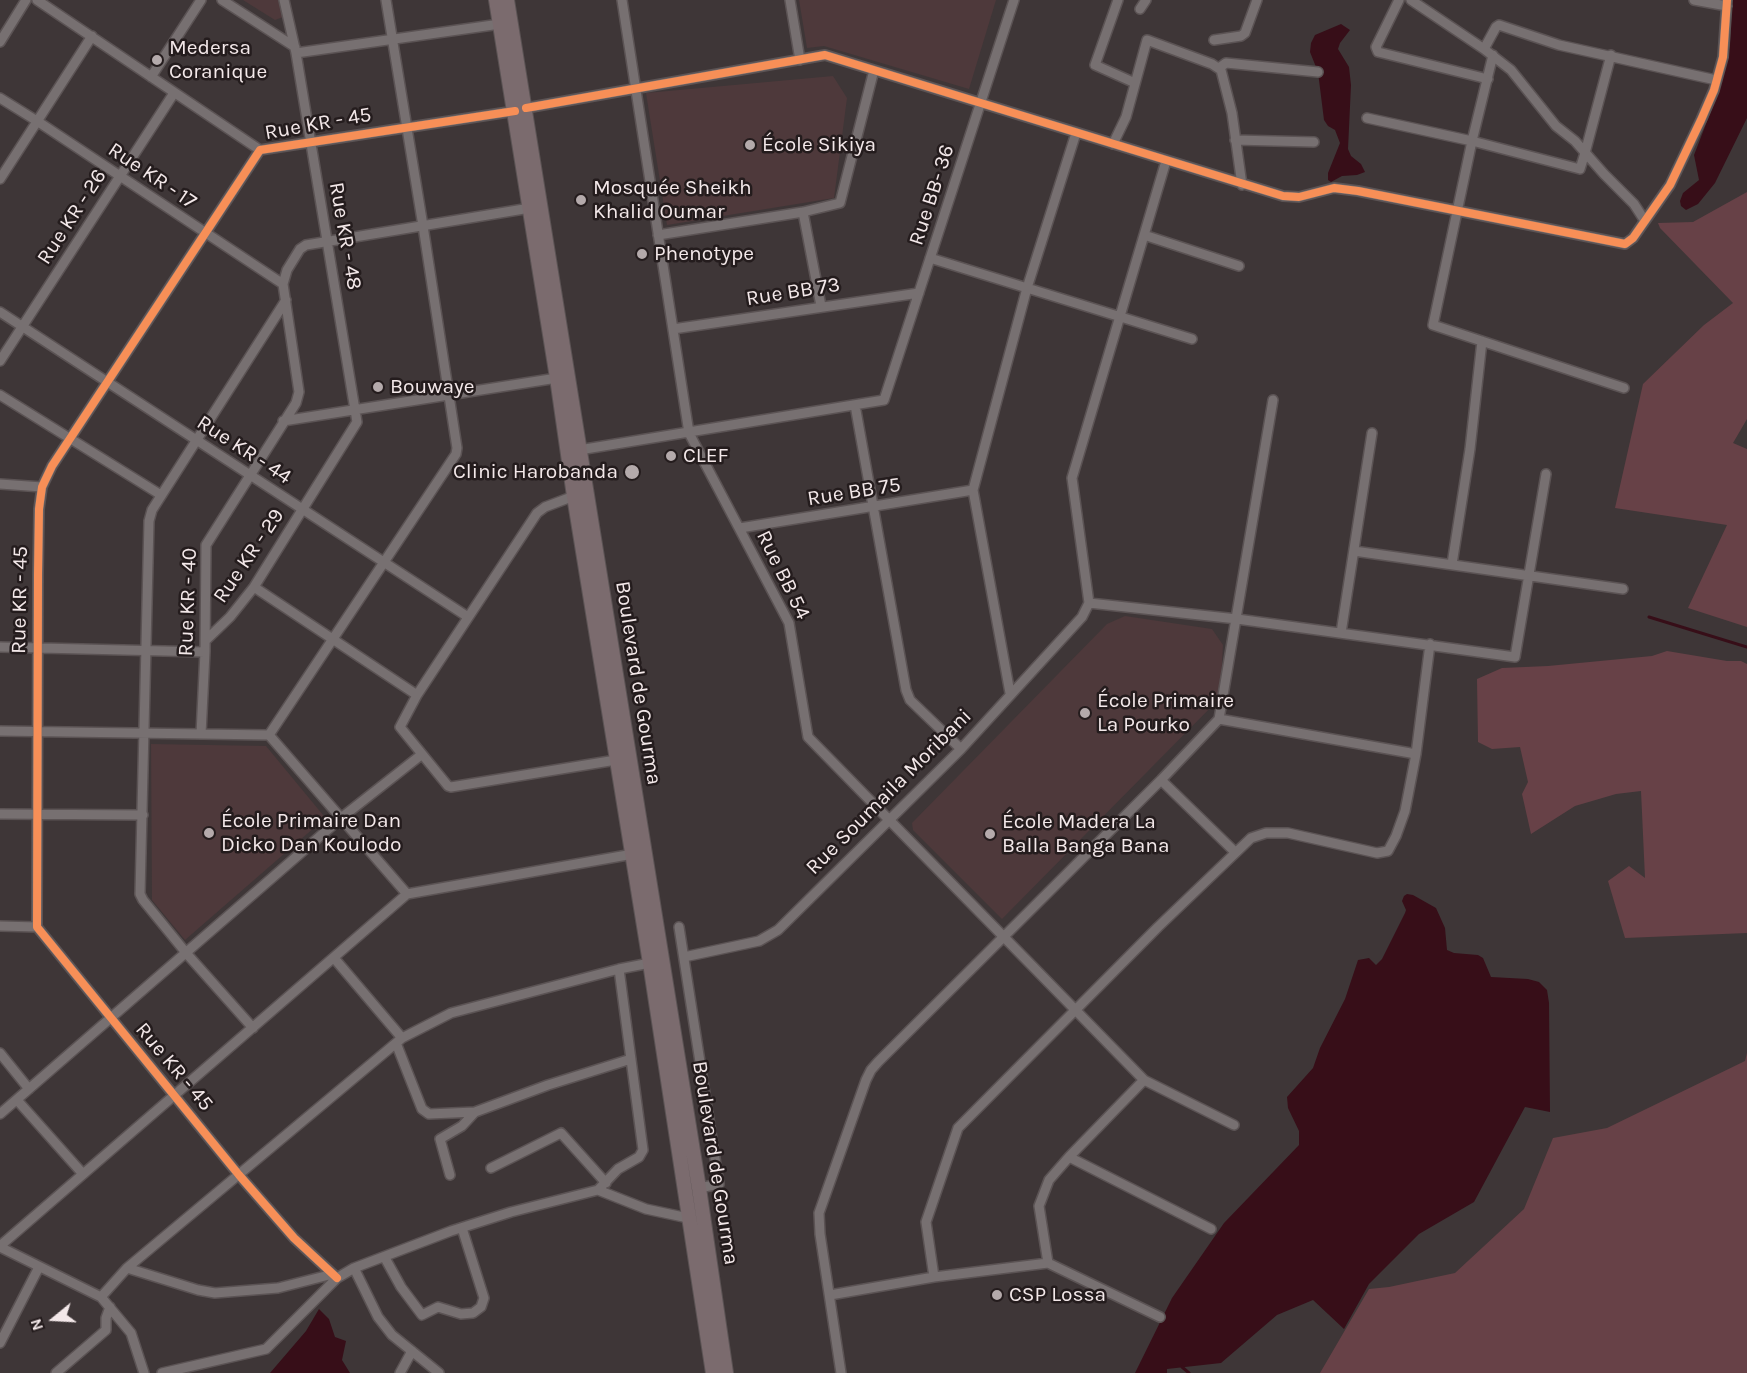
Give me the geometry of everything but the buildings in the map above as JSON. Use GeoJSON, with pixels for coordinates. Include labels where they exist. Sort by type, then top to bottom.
{"type":"FeatureCollection","features":[{"type":"Feature","properties":{"kind":"highway","name":"Boulevard de Gourma"},"geometry":{"type":"LineString","coordinates":[[496,0],[520,110],[579,450],[699,1188],[726,1373]]}},
{"type":"Feature","properties":{"kind":"highway","name":"Boulevard de Gourma"},"geometry":{"type":"LineString","coordinates":[[507,0],[530,208],[713,1373]]}},
{"type":"Feature","properties":{"kind":"highway"},"geometry":{"type":"LineString","coordinates":[[688,1218],[703,1216]]}},
{"type":"Feature","properties":{"kind":"street"},"geometry":{"type":"LineString","coordinates":[[0,42],[26,0]]}},
{"type":"Feature","properties":{"kind":"street"},"geometry":{"type":"LineString","coordinates":[[37,0],[260,150]]}},
{"type":"Feature","properties":{"kind":"street"},"geometry":{"type":"LineString","coordinates":[[151,77],[201,0]]}},
{"type":"Feature","properties":{"kind":"street"},"geometry":{"type":"LineString","coordinates":[[222,0],[295,50],[500,24]]}},
{"type":"Feature","properties":{"kind":"street","name":"Rue KR - 48"},"geometry":{"type":"LineString","coordinates":[[284,0],[295,50],[328,241],[356,425]]}},
{"type":"Feature","properties":{"kind":"street"},"geometry":{"type":"LineString","coordinates":[[269,735],[456,454],[458,442],[386,0]]}},
{"type":"Feature","properties":{"kind":"street","name":"Rue BB 54"},"geometry":{"type":"LineString","coordinates":[[622,0],[689,433],[792,629],[807,737],[1144,1080],[1234,1125]]}},
{"type":"Feature","properties":{"kind":"street"},"geometry":{"type":"LineString","coordinates":[[790,0],[800,60]]}},
{"type":"Feature","properties":{"kind":"street","name":"Rue BB- 36"},"geometry":{"type":"LineString","coordinates":[[855,405],[884,400],[1014,0]]}},
{"type":"Feature","properties":{"kind":"street"},"geometry":{"type":"LineString","coordinates":[[1118,0],[1095,65],[1136,83]]}},
{"type":"Feature","properties":{"kind":"street"},"geometry":{"type":"LineString","coordinates":[[1214,40],[1241,36],[1245,33],[1257,0]]}},
{"type":"Feature","properties":{"kind":"street"},"geometry":{"type":"LineString","coordinates":[[1399,0],[1376,47],[1377,51],[1488,79]]}},
{"type":"Feature","properties":{"kind":"street"},"geometry":{"type":"LineString","coordinates":[[1411,0],[1493,55],[1515,75],[1556,126],[1575,141],[1634,204],[1645,221],[1670,185],[1701,120],[1716,80],[1724,46],[1727,3],[1694,0]]}},
{"type":"Feature","properties":{"kind":"street"},"geometry":{"type":"LineString","coordinates":[[1484,49],[1499,25],[1559,45],[1716,80]]}},
{"type":"Feature","properties":{"kind":"street"},"geometry":{"type":"LineString","coordinates":[[0,179],[92,36]]}},
{"type":"Feature","properties":{"kind":"street"},"geometry":{"type":"LineString","coordinates":[[1113,144],[1126,117],[1147,40],[1219,68]]}},
{"type":"Feature","properties":{"kind":"street","name":"Rue KR - 45"},"geometry":{"type":"LineString","coordinates":[[335,1276],[294,1238],[239,1175],[37,927],[36,731],[39,509],[45,476],[260,150],[520,110],[825,55],[1242,185],[1291,197],[1311,195],[1334,188],[1458,210],[1625,244],[1633,238],[1645,221]]}},
{"type":"Feature","properties":{"kind":"street"},"geometry":{"type":"LineString","coordinates":[[1493,55],[1472,141],[1433,325],[1624,388]]}},
{"type":"Feature","properties":{"kind":"street"},"geometry":{"type":"LineString","coordinates":[[1367,118],[1472,141],[1577,170],[1581,168],[1586,153],[1611,55]]}},
{"type":"Feature","properties":{"kind":"street"},"geometry":{"type":"LineString","coordinates":[[1219,68],[1226,63],[1318,72]]}},
{"type":"Feature","properties":{"kind":"street"},"geometry":{"type":"LineString","coordinates":[[1219,68],[1229,99],[1242,185]]}},
{"type":"Feature","properties":{"kind":"street"},"geometry":{"type":"LineString","coordinates":[[658,235],[804,212],[841,201],[874,70]]}},
{"type":"Feature","properties":{"kind":"street","name":"Rue KR - 26"},"geometry":{"type":"LineString","coordinates":[[0,361],[174,93]]}},
{"type":"Feature","properties":{"kind":"street","name":"Rue KR - 17"},"geometry":{"type":"LineString","coordinates":[[0,98],[283,284]]}},
{"type":"Feature","properties":{"kind":"street"},"geometry":{"type":"LineString","coordinates":[[1010,693],[973,490],[1028,288],[1076,133]]}},
{"type":"Feature","properties":{"kind":"street"},"geometry":{"type":"LineString","coordinates":[[1235,140],[1314,142]]}},
{"type":"Feature","properties":{"kind":"street"},"geometry":{"type":"LineString","coordinates":[[1166,161],[1072,478],[1089,603],[1430,644],[1516,657],[1546,474]]}},
{"type":"Feature","properties":{"kind":"street"},"geometry":{"type":"LineString","coordinates":[[283,284],[287,270],[303,246],[530,208]]}},
{"type":"Feature","properties":{"kind":"street"},"geometry":{"type":"LineString","coordinates":[[804,212],[821,306]]}},
{"type":"Feature","properties":{"kind":"street"},"geometry":{"type":"LineString","coordinates":[[1144,236],[1239,266]]}},
{"type":"Feature","properties":{"kind":"street"},"geometry":{"type":"LineString","coordinates":[[930,258],[1192,339]]}},
{"type":"Feature","properties":{"kind":"street","name":"Rue KR - 40"},"geometry":{"type":"LineString","coordinates":[[201,734],[205,652],[206,545],[296,403],[299,392],[283,284]]}},
{"type":"Feature","properties":{"kind":"street","name":"Rue BB 73"},"geometry":{"type":"LineString","coordinates":[[673,329],[918,293]]}},
{"type":"Feature","properties":{"kind":"street"},"geometry":{"type":"LineString","coordinates":[[253,1028],[187,954],[141,897],[149,521],[152,510],[286,300]]}},
{"type":"Feature","properties":{"kind":"street","name":"Rue KR - 44"},"geometry":{"type":"LineString","coordinates":[[0,312],[468,617]]}},
{"type":"Feature","properties":{"kind":"street"},"geometry":{"type":"LineString","coordinates":[[1452,564],[1470,449],[1482,341]]}},
{"type":"Feature","properties":{"kind":"street"},"geometry":{"type":"LineString","coordinates":[[283,421],[557,378]]}},
{"type":"Feature","properties":{"kind":"street"},"geometry":{"type":"LineString","coordinates":[[0,395],[162,495]]}},
{"type":"Feature","properties":{"kind":"street"},"geometry":{"type":"LineString","coordinates":[[841,1373],[819,1214],[871,1070],[1220,719],[1273,400]]}},
{"type":"Feature","properties":{"kind":"street"},"geometry":{"type":"LineString","coordinates":[[579,450],[855,405],[906,690],[910,700],[960,749]]}},
{"type":"Feature","properties":{"kind":"street","name":"Rue KR - 29"},"geometry":{"type":"LineString","coordinates":[[205,641],[230,617],[254,587],[356,425]]}},
{"type":"Feature","properties":{"kind":"street"},"geometry":{"type":"LineString","coordinates":[[1341,633],[1372,433]]}},
{"type":"Feature","properties":{"kind":"street"},"geometry":{"type":"LineString","coordinates":[[0,484],[42,487]]}},
{"type":"Feature","properties":{"kind":"street","name":"Rue BB 75"},"geometry":{"type":"LineString","coordinates":[[740,528],[874,508],[973,490]]}},
{"type":"Feature","properties":{"kind":"street"},"geometry":{"type":"LineString","coordinates":[[574,496],[545,507],[537,513],[417,695],[400,727],[448,786],[455,787],[616,760]]}},
{"type":"Feature","properties":{"kind":"street"},"geometry":{"type":"LineString","coordinates":[[1354,551],[1623,589]]}},
{"type":"Feature","properties":{"kind":"street"},"geometry":{"type":"LineString","coordinates":[[254,587],[417,695]]}},
{"type":"Feature","properties":{"kind":"street","name":"Rue Soumaila Moribani"},"geometry":{"type":"LineString","coordinates":[[684,957],[759,941],[778,930],[960,749],[1082,617],[1089,603]]}},
{"type":"Feature","properties":{"kind":"street"},"geometry":{"type":"LineString","coordinates":[[934,1277],[926,1222],[957,1128],[1235,852],[1256,836],[1276,833],[1305,835],[1377,853],[1388,851],[1405,811],[1416,754],[1430,644]]}},
{"type":"Feature","properties":{"kind":"street"},"geometry":{"type":"LineString","coordinates":[[0,647],[205,652]]}},
{"type":"Feature","properties":{"kind":"street"},"geometry":{"type":"LineString","coordinates":[[1220,719],[1416,754]]}},
{"type":"Feature","properties":{"kind":"street"},"geometry":{"type":"LineString","coordinates":[[0,731],[269,735],[407,894]]}},
{"type":"Feature","properties":{"kind":"street"},"geometry":{"type":"LineString","coordinates":[[0,1114],[341,818],[421,754]]}},
{"type":"Feature","properties":{"kind":"street"},"geometry":{"type":"LineString","coordinates":[[1161,780],[1235,852]]}},
{"type":"Feature","properties":{"kind":"street"},"geometry":{"type":"LineString","coordinates":[[0,814],[143,815]]}},
{"type":"Feature","properties":{"kind":"street"},"geometry":{"type":"LineString","coordinates":[[144,1373],[131,1333],[101,1297],[0,1247],[407,894],[633,854]]}},
{"type":"Feature","properties":{"kind":"street"},"geometry":{"type":"LineString","coordinates":[[0,926],[37,927]]}},
{"type":"Feature","properties":{"kind":"street"},"geometry":{"type":"LineString","coordinates":[[679,927],[719,1184],[699,1188]]}},
{"type":"Feature","properties":{"kind":"street"},"geometry":{"type":"LineString","coordinates":[[334,958],[399,1040],[423,1112],[429,1114],[475,1112],[538,1088],[631,1059]]}},
{"type":"Feature","properties":{"kind":"street"},"geometry":{"type":"LineString","coordinates":[[101,1297],[127,1268],[399,1040],[451,1013],[650,963]]}},
{"type":"Feature","properties":{"kind":"street"},"geometry":{"type":"LineString","coordinates":[[127,1268],[214,1293],[278,1288],[335,1276],[462,1228],[511,1212],[598,1190],[618,1169],[643,1154],[619,969]]}},
{"type":"Feature","properties":{"kind":"street"},"geometry":{"type":"LineString","coordinates":[[0,1053],[29,1089]]}},
{"type":"Feature","properties":{"kind":"street"},"geometry":{"type":"LineString","coordinates":[[1048,1263],[1039,1206],[1049,1180],[1144,1080]]}},
{"type":"Feature","properties":{"kind":"street"},"geometry":{"type":"LineString","coordinates":[[17,1100],[83,1174]]}},
{"type":"Feature","properties":{"kind":"street"},"geometry":{"type":"LineString","coordinates":[[450,1174],[440,1139],[462,1126],[475,1112]]}},
{"type":"Feature","properties":{"kind":"street"},"geometry":{"type":"LineString","coordinates":[[491,1168],[561,1133],[606,1183]]}},
{"type":"Feature","properties":{"kind":"street"},"geometry":{"type":"LineString","coordinates":[[1069,1157],[1211,1229]]}},
{"type":"Feature","properties":{"kind":"street"},"geometry":{"type":"LineString","coordinates":[[598,1190],[646,1209],[688,1218]]}},
{"type":"Feature","properties":{"kind":"street"},"geometry":{"type":"LineString","coordinates":[[385,1258],[422,1315],[438,1307],[461,1314],[473,1312],[481,1306],[484,1298],[462,1228]]}},
{"type":"Feature","properties":{"kind":"street"},"geometry":{"type":"LineString","coordinates":[[830,1296],[934,1277],[1048,1263],[1160,1317]]}},
{"type":"Feature","properties":{"kind":"street"},"geometry":{"type":"LineString","coordinates":[[0,1343],[39,1267]]}},
{"type":"Feature","properties":{"kind":"street"},"geometry":{"type":"LineString","coordinates":[[354,1268],[378,1317],[392,1335],[439,1373]]}},
{"type":"Feature","properties":{"kind":"street"},"geometry":{"type":"LineString","coordinates":[[162,1373],[266,1349],[335,1276]]}},
{"type":"Feature","properties":{"kind":"street"},"geometry":{"type":"LineString","coordinates":[[56,1373],[105,1330],[110,1307]]}},
{"type":"Feature","properties":{"kind":"street"},"geometry":{"type":"LineString","coordinates":[[400,1373],[412,1351]]}},
{"type":"Feature","properties":{"kind":"shaded area"},"geometry":{"type":"Polygon","coordinates":[[[243,0],[279,0],[283,17],[275,20],[243,0]]]}},
{"type":"Feature","properties":{"kind":"shaded area"},"geometry":{"type":"Polygon","coordinates":[[[799,0],[996,0],[969,89],[824,46],[807,48],[799,0]]]}},
{"type":"Feature","properties":{"kind":"shaded area"},"geometry":{"type":"Polygon","coordinates":[[[1732,0],[1747,0],[1747,118],[1715,183],[1698,204],[1686,210],[1681,206],[1680,201],[1683,193],[1699,180],[1694,155],[1715,101],[1730,46],[1732,0]]]}},
{"type":"Feature","properties":{"kind":"shaded area"},"geometry":{"type":"Polygon","coordinates":[[[1341,24],[1350,30],[1338,49],[1349,67],[1351,85],[1348,149],[1365,172],[1342,176],[1331,182],[1328,180],[1328,173],[1340,143],[1335,130],[1324,120],[1318,72],[1310,52],[1315,35],[1341,24]]]}},
{"type":"Feature","properties":{"kind":"shaded area"},"geometry":{"type":"Polygon","coordinates":[[[833,76],[847,98],[834,198],[667,225],[646,93],[833,76]]]}},
{"type":"Feature","properties":{"kind":"shaded area"},"geometry":{"type":"Polygon","coordinates":[[[1747,192],[1747,419],[1733,443],[1747,449],[1747,627],[1688,608],[1727,525],[1615,508],[1643,384],[1704,325],[1733,303],[1660,228],[1658,223],[1693,222],[1747,192]]]}},
{"type":"Feature","properties":{"kind":"shaded area"},"geometry":{"type":"Polygon","coordinates":[[[1125,616],[1212,629],[1223,645],[1220,698],[1002,919],[913,830],[912,823],[1107,624],[1125,616]]]}},
{"type":"Feature","properties":{"kind":"shaded area"},"geometry":{"type":"Polygon","coordinates":[[[1667,651],[1727,661],[1741,661],[1747,664],[1747,933],[1625,938],[1608,881],[1629,866],[1645,878],[1641,791],[1616,794],[1575,806],[1531,834],[1522,794],[1528,782],[1520,747],[1492,749],[1478,742],[1477,679],[1502,668],[1652,656],[1667,651]]]}},
{"type":"Feature","properties":{"kind":"shaded area"},"geometry":{"type":"Polygon","coordinates":[[[151,744],[266,746],[323,815],[323,820],[185,940],[152,900],[151,744]]]}},
{"type":"Feature","properties":{"kind":"shaded area"},"geometry":{"type":"Polygon","coordinates":[[[1407,894],[1436,908],[1445,928],[1447,950],[1454,953],[1478,955],[1483,958],[1491,977],[1528,979],[1539,982],[1547,990],[1550,1112],[1525,1107],[1474,1202],[1419,1234],[1369,1284],[1344,1329],[1313,1300],[1277,1315],[1221,1363],[1167,1369],[1167,1373],[1135,1373],[1172,1298],[1224,1223],[1299,1145],[1299,1131],[1288,1108],[1287,1097],[1313,1068],[1320,1048],[1345,999],[1358,960],[1369,958],[1376,965],[1382,959],[1405,913],[1402,901],[1407,894]]]}},
{"type":"Feature","properties":{"kind":"shaded area"},"geometry":{"type":"Polygon","coordinates":[[[1747,1053],[1747,1373],[1320,1373],[1369,1289],[1455,1273],[1524,1209],[1553,1138],[1607,1128],[1745,1061],[1747,1053]]]}},
{"type":"Feature","properties":{"kind":"shaded area"},"geometry":{"type":"Polygon","coordinates":[[[319,1309],[329,1319],[335,1337],[346,1341],[342,1360],[350,1373],[270,1373],[306,1331],[319,1309]]]}},
{"type":"Feature","properties":{"kind":"waterway"},"geometry":{"type":"LineString","coordinates":[[1649,617],[1747,647]]}},
{"type":"Feature","properties":{"kind":"waterway"},"geometry":{"type":"LineString","coordinates":[[1182,1367],[1189,1373]]}},
{"type":"Feature","properties":{"kind":"cycle path"},"geometry":{"type":"LineString","coordinates":[[526,108],[825,55],[1283,196],[1299,197],[1334,188],[1358,191],[1625,244],[1633,238],[1670,185],[1714,90],[1723,57],[1727,0]]}},
{"type":"Feature","properties":{"kind":"cycle path"},"geometry":{"type":"LineString","coordinates":[[337,1278],[294,1238],[239,1175],[37,927],[38,574],[39,509],[42,487],[52,466],[260,150],[515,111]]}},
{"type":"Feature","properties":{"kind":"place","name":"Medersa Coranique"},"geometry":{"type":"Point","coordinates":[157,60]}},
{"type":"Feature","properties":{"kind":"place","name":"École Sikiya"},"geometry":{"type":"Point","coordinates":[750,145]}},
{"type":"Feature","properties":{"kind":"place","name":"Mosquée Sheikh Khalid Oumar"},"geometry":{"type":"Point","coordinates":[581,200]}},
{"type":"Feature","properties":{"kind":"place","name":"Phenotype"},"geometry":{"type":"Point","coordinates":[642,254]}},
{"type":"Feature","properties":{"kind":"place","name":"Bouwaye"},"geometry":{"type":"Point","coordinates":[378,387]}},
{"type":"Feature","properties":{"kind":"place","name":"CLEF"},"geometry":{"type":"Point","coordinates":[671,456]}},
{"type":"Feature","properties":{"kind":"place","name":"Clinic Harobanda"},"geometry":{"type":"Point","coordinates":[632,472]}},
{"type":"Feature","properties":{"kind":"place","name":"École Primaire La Pourko"},"geometry":{"type":"Point","coordinates":[1085,713]}},
{"type":"Feature","properties":{"kind":"place","name":"École Primaire Dan Dicko Dan Koulodo"},"geometry":{"type":"Point","coordinates":[209,833]}},
{"type":"Feature","properties":{"kind":"place","name":"École Madera La Balla Banga Bana"},"geometry":{"type":"Point","coordinates":[990,834]}},
{"type":"Feature","properties":{"kind":"place","name":"CSP Lossa"},"geometry":{"type":"Point","coordinates":[997,1295]}}]}
